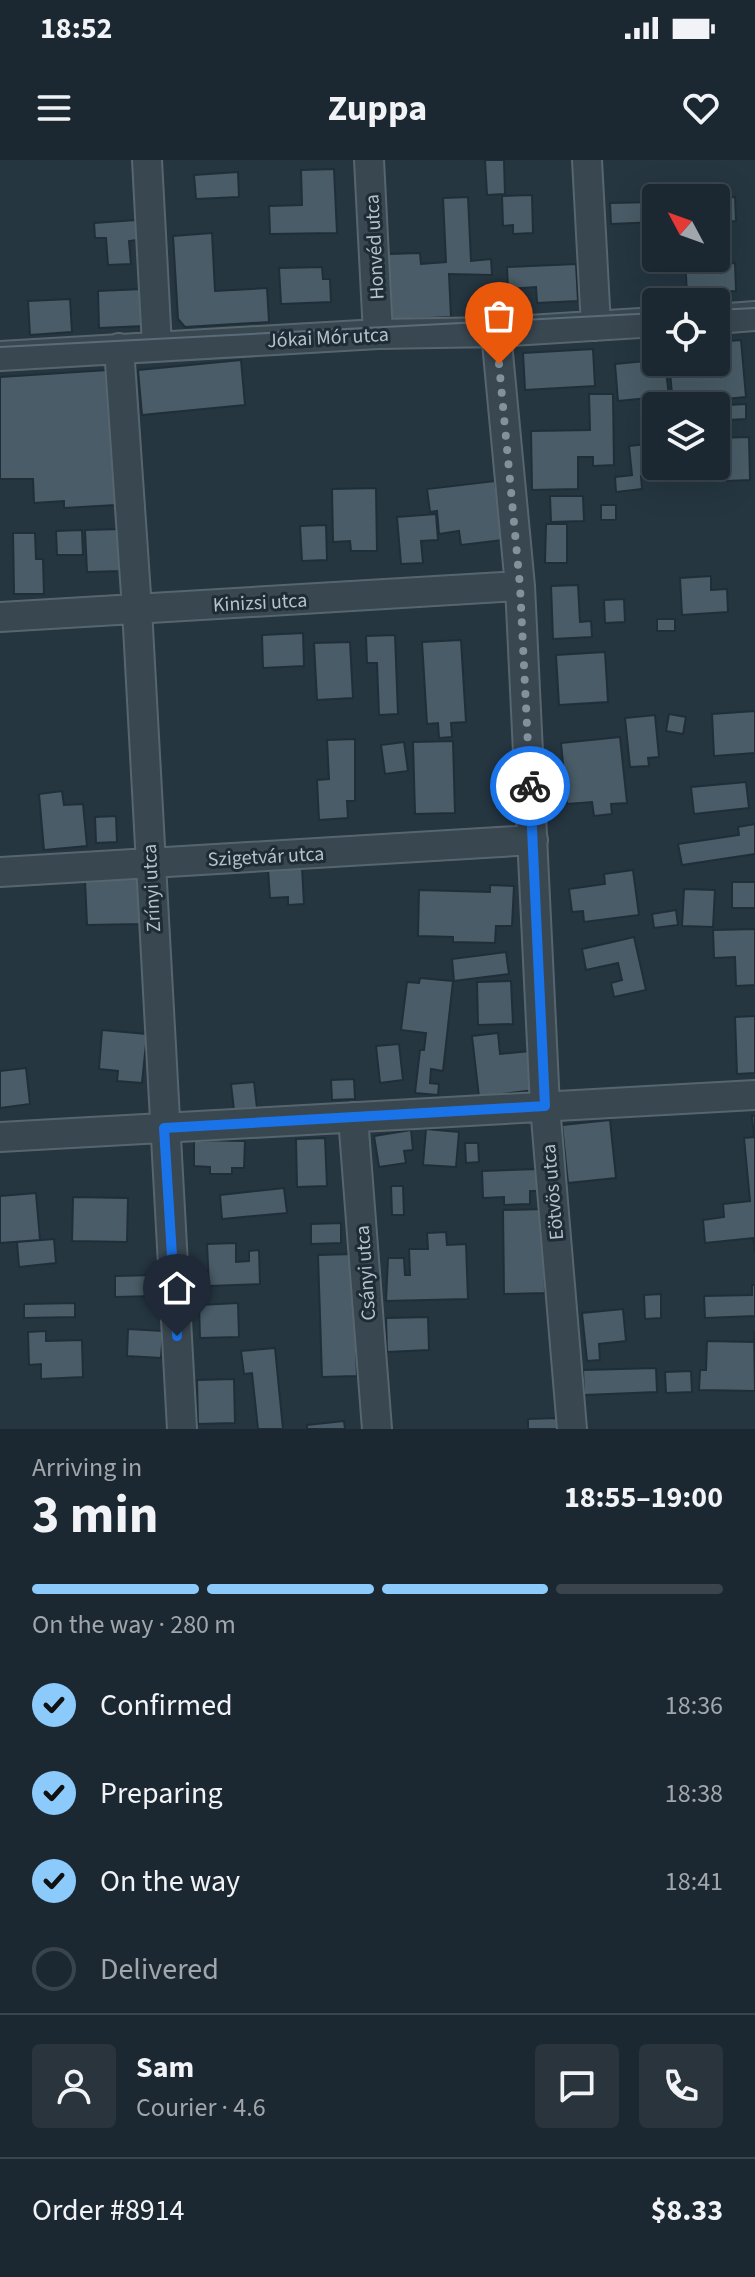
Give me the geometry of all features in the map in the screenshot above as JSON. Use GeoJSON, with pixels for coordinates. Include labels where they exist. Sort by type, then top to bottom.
{"type":"FeatureCollection","features":[{"type":"Feature","properties":{"kind":"street"},"geometry":{"type":"LineString","coordinates":[[147,160],[157,346]]}},
{"type":"Feature","properties":{"kind":"street","name":"Honvéd utca"},"geometry":{"type":"LineString","coordinates":[[369,160],[378,334]]}},
{"type":"Feature","properties":{"kind":"street"},"geometry":{"type":"LineString","coordinates":[[587,160],[596,326]]}},
{"type":"Feature","properties":{"kind":"street"},"geometry":{"type":"LineString","coordinates":[[730,318],[755,316]]}},
{"type":"Feature","properties":{"kind":"street","name":"Jókai Mór utca"},"geometry":{"type":"LineString","coordinates":[[0,356],[378,334],[496,332],[642,323]]}},
{"type":"Feature","properties":{"kind":"street","name":"Eötvös utca"},"geometry":{"type":"LineString","coordinates":[[496,332],[520,586],[545,1106],[572,1429]]}},
{"type":"Feature","properties":{"kind":"street","name":"Zrínyi utca"},"geometry":{"type":"LineString","coordinates":[[119,348],[137,609],[182,1429]]}},
{"type":"Feature","properties":{"kind":"street","name":"Kinizsi utca"},"geometry":{"type":"LineString","coordinates":[[0,617],[520,586]]}},
{"type":"Feature","properties":{"kind":"street","name":"Szigetvár utca"},"geometry":{"type":"LineString","coordinates":[[0,872],[533,840]]}},
{"type":"Feature","properties":{"kind":"street"},"geometry":{"type":"LineString","coordinates":[[0,1137],[755,1095]]}},
{"type":"Feature","properties":{"kind":"street","name":"Csányi utca"},"geometry":{"type":"LineString","coordinates":[[353,1117],[377,1429]]}},
{"type":"Feature","properties":{"kind":"building"},"geometry":{"type":"Polygon","coordinates":[[[485,160],[504,160],[505,194],[487,195],[485,160]]]}},
{"type":"Feature","properties":{"kind":"building"},"geometry":{"type":"Polygon","coordinates":[[[334,169],[337,233],[270,234],[269,206],[302,205],[301,170],[334,169]]]}},
{"type":"Feature","properties":{"kind":"building"},"geometry":{"type":"Polygon","coordinates":[[[238,172],[239,197],[196,199],[194,175],[238,172]]]}},
{"type":"Feature","properties":{"kind":"building"},"geometry":{"type":"Polygon","coordinates":[[[532,195],[533,233],[513,234],[513,225],[503,226],[502,196],[532,195]]]}},
{"type":"Feature","properties":{"kind":"building"},"geometry":{"type":"Polygon","coordinates":[[[468,197],[471,261],[491,259],[492,275],[449,274],[451,317],[391,320],[388,254],[420,253],[421,264],[446,262],[443,198],[468,197]]]}},
{"type":"Feature","properties":{"kind":"building"},"geometry":{"type":"Polygon","coordinates":[[[730,197],[735,197],[736,221],[730,221],[730,197]]]}},
{"type":"Feature","properties":{"kind":"building"},"geometry":{"type":"Polygon","coordinates":[[[642,202],[642,223],[611,224],[610,203],[642,202]]]}},
{"type":"Feature","properties":{"kind":"building"},"geometry":{"type":"Polygon","coordinates":[[[136,220],[137,240],[129,241],[131,264],[108,265],[106,238],[95,238],[94,223],[136,220]]]}},
{"type":"Feature","properties":{"kind":"building"},"geometry":{"type":"Polygon","coordinates":[[[212,233],[215,291],[267,288],[269,322],[185,327],[178,319],[173,236],[212,233]]]}},
{"type":"Feature","properties":{"kind":"building"},"geometry":{"type":"Polygon","coordinates":[[[730,263],[735,263],[736,291],[730,291],[730,288],[687,288],[686,272],[730,272],[730,263]]]}},
{"type":"Feature","properties":{"kind":"building"},"geometry":{"type":"Polygon","coordinates":[[[576,264],[578,301],[537,303],[536,287],[508,289],[507,267],[576,264]]]}},
{"type":"Feature","properties":{"kind":"building"},"geometry":{"type":"Polygon","coordinates":[[[322,267],[323,279],[330,279],[331,302],[281,304],[279,268],[322,267]]]}},
{"type":"Feature","properties":{"kind":"building"},"geometry":{"type":"Polygon","coordinates":[[[142,289],[144,326],[99,328],[98,291],[142,289]]]}},
{"type":"Feature","properties":{"kind":"building"},"geometry":{"type":"Polygon","coordinates":[[[70,299],[72,332],[30,335],[28,301],[70,299]]]}},
{"type":"Feature","properties":{"kind":"building"},"geometry":{"type":"Polygon","coordinates":[[[741,340],[746,397],[730,399],[730,392],[672,392],[670,376],[730,376],[730,341],[741,340]]]}},
{"type":"Feature","properties":{"kind":"building"},"geometry":{"type":"Polygon","coordinates":[[[593,349],[595,386],[525,390],[523,353],[593,349]]]}},
{"type":"Feature","properties":{"kind":"building"},"geometry":{"type":"Polygon","coordinates":[[[241,360],[245,405],[142,415],[138,370],[241,360]]]}},
{"type":"Feature","properties":{"kind":"building"},"geometry":{"type":"Polygon","coordinates":[[[642,361],[642,376],[667,376],[669,392],[642,392],[642,399],[618,401],[615,364],[642,361]]]}},
{"type":"Feature","properties":{"kind":"building"},"geometry":{"type":"Polygon","coordinates":[[[108,370],[116,505],[64,508],[64,501],[34,503],[33,479],[0,479],[0,377],[108,370]]]}},
{"type":"Feature","properties":{"kind":"building"},"geometry":{"type":"Polygon","coordinates":[[[589,394],[613,394],[614,465],[593,466],[593,457],[578,457],[578,489],[532,490],[531,431],[590,430],[589,394]]]}},
{"type":"Feature","properties":{"kind":"building"},"geometry":{"type":"Polygon","coordinates":[[[746,404],[746,419],[730,420],[730,405],[746,404]]]}},
{"type":"Feature","properties":{"kind":"building"},"geometry":{"type":"Polygon","coordinates":[[[749,437],[750,480],[727,481],[730,480],[730,438],[749,437]]]}},
{"type":"Feature","properties":{"kind":"building"},"geometry":{"type":"Polygon","coordinates":[[[642,445],[642,489],[616,492],[615,477],[632,475],[629,446],[642,445]]]}},
{"type":"Feature","properties":{"kind":"building"},"geometry":{"type":"Polygon","coordinates":[[[495,481],[503,540],[461,545],[459,531],[439,534],[437,511],[430,512],[427,489],[495,481]]]}},
{"type":"Feature","properties":{"kind":"building"},"geometry":{"type":"Polygon","coordinates":[[[376,488],[377,551],[351,551],[350,541],[333,542],[332,489],[376,488]]]}},
{"type":"Feature","properties":{"kind":"building"},"geometry":{"type":"Polygon","coordinates":[[[550,496],[583,496],[584,521],[551,522],[550,496]]]}},
{"type":"Feature","properties":{"kind":"building"},"geometry":{"type":"Polygon","coordinates":[[[601,505],[616,505],[616,520],[601,520],[601,505]]]}},
{"type":"Feature","properties":{"kind":"building"},"geometry":{"type":"Polygon","coordinates":[[[436,514],[438,540],[421,541],[423,563],[401,564],[397,517],[436,514]]]}},
{"type":"Feature","properties":{"kind":"building"},"geometry":{"type":"Polygon","coordinates":[[[546,524],[567,524],[567,563],[545,563],[546,524]]]}},
{"type":"Feature","properties":{"kind":"building"},"geometry":{"type":"Polygon","coordinates":[[[326,525],[327,560],[302,561],[300,526],[326,525]]]}},
{"type":"Feature","properties":{"kind":"building"},"geometry":{"type":"Polygon","coordinates":[[[120,529],[122,571],[87,572],[85,530],[120,529]]]}},
{"type":"Feature","properties":{"kind":"building"},"geometry":{"type":"Polygon","coordinates":[[[82,530],[83,555],[57,555],[56,531],[82,530]]]}},
{"type":"Feature","properties":{"kind":"building"},"geometry":{"type":"Polygon","coordinates":[[[13,533],[35,533],[36,559],[43,559],[44,594],[14,594],[13,533]]]}},
{"type":"Feature","properties":{"kind":"building"},"geometry":{"type":"Polygon","coordinates":[[[711,576],[711,590],[727,589],[728,612],[682,615],[680,578],[711,576]]]}},
{"type":"Feature","properties":{"kind":"building"},"geometry":{"type":"Polygon","coordinates":[[[578,585],[580,622],[591,621],[592,637],[553,639],[551,586],[578,585]]]}},
{"type":"Feature","properties":{"kind":"building"},"geometry":{"type":"Polygon","coordinates":[[[624,599],[625,622],[605,623],[604,600],[624,599]]]}},
{"type":"Feature","properties":{"kind":"building"},"geometry":{"type":"Polygon","coordinates":[[[657,619],[675,619],[675,631],[657,631],[657,619]]]}},
{"type":"Feature","properties":{"kind":"building"},"geometry":{"type":"Polygon","coordinates":[[[303,633],[304,666],[263,668],[262,635],[303,633]]]}},
{"type":"Feature","properties":{"kind":"building"},"geometry":{"type":"Polygon","coordinates":[[[395,635],[398,714],[379,715],[377,663],[367,663],[366,636],[395,635]]]}},
{"type":"Feature","properties":{"kind":"building"},"geometry":{"type":"Polygon","coordinates":[[[461,640],[466,722],[451,723],[452,737],[439,738],[438,723],[427,724],[422,642],[461,640]]]}},
{"type":"Feature","properties":{"kind":"building"},"geometry":{"type":"Polygon","coordinates":[[[350,642],[353,698],[317,700],[314,643],[350,642]]]}},
{"type":"Feature","properties":{"kind":"building"},"geometry":{"type":"Polygon","coordinates":[[[605,652],[608,702],[559,705],[556,655],[605,652]]]}},
{"type":"Feature","properties":{"kind":"building"},"geometry":{"type":"Polygon","coordinates":[[[755,711],[755,753],[714,756],[712,714],[755,711]]]}},
{"type":"Feature","properties":{"kind":"building"},"geometry":{"type":"Polygon","coordinates":[[[669,714],[686,717],[683,734],[666,731],[669,714]]]}},
{"type":"Feature","properties":{"kind":"building"},"geometry":{"type":"Polygon","coordinates":[[[655,715],[659,757],[648,758],[649,766],[630,767],[625,718],[655,715]]]}},
{"type":"Feature","properties":{"kind":"building"},"geometry":{"type":"Polygon","coordinates":[[[620,737],[627,803],[611,804],[612,814],[594,816],[592,802],[567,804],[561,743],[620,737]]]}},
{"type":"Feature","properties":{"kind":"building"},"geometry":{"type":"Polygon","coordinates":[[[355,739],[355,801],[347,801],[348,818],[319,820],[317,780],[329,779],[327,740],[355,739]]]}},
{"type":"Feature","properties":{"kind":"building"},"geometry":{"type":"Polygon","coordinates":[[[453,741],[455,813],[415,814],[413,742],[453,741]]]}},
{"type":"Feature","properties":{"kind":"building"},"geometry":{"type":"Polygon","coordinates":[[[404,742],[408,771],[385,774],[381,745],[404,742]]]}},
{"type":"Feature","properties":{"kind":"building"},"geometry":{"type":"Polygon","coordinates":[[[746,782],[749,808],[694,814],[691,787],[746,782]]]}},
{"type":"Feature","properties":{"kind":"building"},"geometry":{"type":"Polygon","coordinates":[[[62,791],[64,805],[83,804],[87,846],[44,850],[39,794],[62,791]]]}},
{"type":"Feature","properties":{"kind":"building"},"geometry":{"type":"Polygon","coordinates":[[[116,816],[117,842],[96,843],[95,817],[116,816]]]}},
{"type":"Feature","properties":{"kind":"building"},"geometry":{"type":"Polygon","coordinates":[[[755,824],[755,854],[682,865],[678,844],[739,835],[738,827],[755,824]]]}},
{"type":"Feature","properties":{"kind":"building"},"geometry":{"type":"Polygon","coordinates":[[[302,867],[304,904],[288,905],[288,897],[270,898],[268,869],[302,867]]]}},
{"type":"Feature","properties":{"kind":"building"},"geometry":{"type":"Polygon","coordinates":[[[633,870],[639,915],[584,922],[583,911],[572,912],[569,889],[605,884],[604,874],[633,870]]]}},
{"type":"Feature","properties":{"kind":"building"},"geometry":{"type":"Polygon","coordinates":[[[140,878],[141,924],[87,925],[85,880],[140,878]]]}},
{"type":"Feature","properties":{"kind":"building"},"geometry":{"type":"Polygon","coordinates":[[[732,882],[755,882],[755,908],[732,908],[732,882]]]}},
{"type":"Feature","properties":{"kind":"building"},"geometry":{"type":"Polygon","coordinates":[[[490,885],[514,886],[512,926],[496,926],[495,943],[453,942],[453,937],[418,936],[419,890],[490,892],[490,885]]]}},
{"type":"Feature","properties":{"kind":"building"},"geometry":{"type":"Polygon","coordinates":[[[684,889],[715,890],[713,927],[682,926],[684,889]]]}},
{"type":"Feature","properties":{"kind":"building"},"geometry":{"type":"Polygon","coordinates":[[[676,910],[678,925],[654,928],[652,914],[676,910]]]}},
{"type":"Feature","properties":{"kind":"building"},"geometry":{"type":"Polygon","coordinates":[[[755,929],[755,985],[736,986],[735,957],[714,958],[713,930],[755,929]]]}},
{"type":"Feature","properties":{"kind":"building"},"geometry":{"type":"Polygon","coordinates":[[[634,937],[646,990],[614,997],[611,983],[622,980],[618,963],[586,970],[582,949],[634,937]]]}},
{"type":"Feature","properties":{"kind":"building"},"geometry":{"type":"Polygon","coordinates":[[[506,952],[509,974],[454,981],[452,959],[506,952]]]}},
{"type":"Feature","properties":{"kind":"building"},"geometry":{"type":"Polygon","coordinates":[[[420,978],[453,981],[443,1071],[431,1069],[430,1083],[439,1084],[438,1095],[415,1093],[420,1050],[424,1050],[426,1033],[401,1030],[407,982],[419,983],[420,978]]]}},
{"type":"Feature","properties":{"kind":"building"},"geometry":{"type":"Polygon","coordinates":[[[511,981],[513,1024],[478,1025],[477,982],[511,981]]]}},
{"type":"Feature","properties":{"kind":"building"},"geometry":{"type":"Polygon","coordinates":[[[755,1016],[755,1073],[737,1074],[735,1017],[755,1016]]]}},
{"type":"Feature","properties":{"kind":"building"},"geometry":{"type":"Polygon","coordinates":[[[102,1030],[147,1034],[142,1083],[117,1081],[118,1071],[99,1069],[102,1030]]]}},
{"type":"Feature","properties":{"kind":"building"},"geometry":{"type":"Polygon","coordinates":[[[498,1033],[500,1054],[530,1051],[535,1090],[479,1097],[472,1036],[498,1033]]]}},
{"type":"Feature","properties":{"kind":"building"},"geometry":{"type":"Polygon","coordinates":[[[399,1044],[403,1080],[380,1083],[376,1046],[399,1044]]]}},
{"type":"Feature","properties":{"kind":"building"},"geometry":{"type":"Polygon","coordinates":[[[26,1068],[30,1104],[0,1108],[0,1071],[26,1068]]]}},
{"type":"Feature","properties":{"kind":"building"},"geometry":{"type":"Polygon","coordinates":[[[354,1079],[355,1099],[332,1100],[331,1080],[354,1079]]]}},
{"type":"Feature","properties":{"kind":"building"},"geometry":{"type":"Polygon","coordinates":[[[254,1082],[257,1108],[234,1110],[231,1084],[254,1082]]]}},
{"type":"Feature","properties":{"kind":"building"},"geometry":{"type":"Polygon","coordinates":[[[752,1116],[755,1116],[755,1253],[753,1238],[705,1243],[703,1220],[724,1217],[723,1204],[750,1201],[744,1138],[754,1137],[752,1116]]]}},
{"type":"Feature","properties":{"kind":"building"},"geometry":{"type":"Polygon","coordinates":[[[610,1120],[616,1178],[568,1183],[562,1125],[610,1120]]]}},
{"type":"Feature","properties":{"kind":"building"},"geometry":{"type":"Polygon","coordinates":[[[426,1129],[459,1132],[456,1167],[423,1165],[426,1129]]]}},
{"type":"Feature","properties":{"kind":"building"},"geometry":{"type":"Polygon","coordinates":[[[411,1130],[413,1150],[404,1151],[406,1163],[379,1167],[374,1136],[411,1130]]]}},
{"type":"Feature","properties":{"kind":"building"},"geometry":{"type":"Polygon","coordinates":[[[325,1138],[327,1186],[297,1187],[296,1139],[325,1138]]]}},
{"type":"Feature","properties":{"kind":"building"},"geometry":{"type":"Polygon","coordinates":[[[194,1140],[245,1141],[244,1168],[232,1168],[232,1174],[210,1174],[210,1167],[194,1166],[194,1140]]]}},
{"type":"Feature","properties":{"kind":"building"},"geometry":{"type":"Polygon","coordinates":[[[465,1143],[478,1143],[479,1162],[466,1163],[465,1143]]]}},
{"type":"Feature","properties":{"kind":"building"},"geometry":{"type":"Polygon","coordinates":[[[538,1169],[539,1191],[530,1191],[530,1204],[504,1205],[504,1197],[483,1198],[482,1171],[538,1169]]]}},
{"type":"Feature","properties":{"kind":"building"},"geometry":{"type":"Polygon","coordinates":[[[391,1186],[403,1186],[404,1215],[392,1215],[391,1186]]]}},
{"type":"Feature","properties":{"kind":"building"},"geometry":{"type":"Polygon","coordinates":[[[284,1188],[287,1213],[222,1219],[220,1195],[284,1188]]]}},
{"type":"Feature","properties":{"kind":"building"},"geometry":{"type":"Polygon","coordinates":[[[36,1193],[40,1240],[0,1243],[0,1196],[36,1193]]]}},
{"type":"Feature","properties":{"kind":"building"},"geometry":{"type":"Polygon","coordinates":[[[73,1197],[128,1198],[127,1242],[72,1241],[73,1197]]]}},
{"type":"Feature","properties":{"kind":"building"},"geometry":{"type":"Polygon","coordinates":[[[544,1209],[545,1293],[504,1294],[503,1210],[544,1209]]]}},
{"type":"Feature","properties":{"kind":"building"},"geometry":{"type":"Polygon","coordinates":[[[341,1223],[341,1243],[311,1244],[311,1224],[341,1223]]]}},
{"type":"Feature","properties":{"kind":"building"},"geometry":{"type":"Polygon","coordinates":[[[446,1232],[447,1245],[466,1244],[468,1299],[386,1301],[388,1258],[404,1258],[405,1275],[410,1275],[409,1249],[428,1249],[427,1233],[446,1232]]]}},
{"type":"Feature","properties":{"kind":"building"},"geometry":{"type":"Polygon","coordinates":[[[54,1239],[56,1263],[19,1267],[17,1242],[54,1239]]]}},
{"type":"Feature","properties":{"kind":"building"},"geometry":{"type":"Polygon","coordinates":[[[236,1243],[236,1262],[249,1261],[249,1251],[259,1250],[260,1284],[209,1286],[207,1244],[236,1243]]]}},
{"type":"Feature","properties":{"kind":"building"},"geometry":{"type":"Polygon","coordinates":[[[353,1254],[357,1376],[322,1377],[318,1255],[353,1254]]]}},
{"type":"Feature","properties":{"kind":"building"},"geometry":{"type":"Polygon","coordinates":[[[155,1275],[156,1296],[115,1297],[115,1276],[155,1275]]]}},
{"type":"Feature","properties":{"kind":"building"},"geometry":{"type":"Polygon","coordinates":[[[752,1285],[755,1285],[755,1316],[705,1318],[704,1296],[752,1295],[752,1285]]]}},
{"type":"Feature","properties":{"kind":"building"},"geometry":{"type":"Polygon","coordinates":[[[661,1294],[661,1318],[645,1319],[644,1295],[661,1294]]]}},
{"type":"Feature","properties":{"kind":"building"},"geometry":{"type":"Polygon","coordinates":[[[75,1303],[75,1317],[24,1318],[24,1304],[75,1303]]]}},
{"type":"Feature","properties":{"kind":"building"},"geometry":{"type":"Polygon","coordinates":[[[238,1303],[239,1337],[200,1338],[199,1305],[238,1303]]]}},
{"type":"Feature","properties":{"kind":"building"},"geometry":{"type":"Polygon","coordinates":[[[623,1309],[626,1341],[599,1344],[600,1360],[587,1361],[582,1313],[623,1309]]]}},
{"type":"Feature","properties":{"kind":"building"},"geometry":{"type":"Polygon","coordinates":[[[428,1317],[429,1350],[387,1352],[386,1318],[428,1317]]]}},
{"type":"Feature","properties":{"kind":"building"},"geometry":{"type":"Polygon","coordinates":[[[128,1329],[163,1331],[161,1358],[127,1356],[128,1329]]]}},
{"type":"Feature","properties":{"kind":"building"},"geometry":{"type":"Polygon","coordinates":[[[46,1331],[46,1341],[82,1340],[83,1377],[41,1379],[41,1364],[29,1365],[28,1332],[46,1331]]]}},
{"type":"Feature","properties":{"kind":"building"},"geometry":{"type":"Polygon","coordinates":[[[754,1331],[755,1391],[699,1390],[700,1370],[706,1370],[707,1341],[754,1342],[754,1331]]]}},
{"type":"Feature","properties":{"kind":"building"},"geometry":{"type":"Polygon","coordinates":[[[275,1348],[283,1429],[258,1429],[252,1373],[244,1374],[241,1351],[275,1348]]]}},
{"type":"Feature","properties":{"kind":"building"},"geometry":{"type":"Polygon","coordinates":[[[656,1368],[657,1392],[584,1395],[583,1370],[656,1368]]]}},
{"type":"Feature","properties":{"kind":"building"},"geometry":{"type":"Polygon","coordinates":[[[691,1371],[692,1392],[666,1393],[665,1372],[691,1371]]]}},
{"type":"Feature","properties":{"kind":"building"},"geometry":{"type":"Polygon","coordinates":[[[234,1379],[235,1423],[198,1424],[197,1380],[234,1379]]]}},
{"type":"Feature","properties":{"kind":"building"},"geometry":{"type":"Polygon","coordinates":[[[557,1418],[557,1429],[528,1429],[528,1419],[557,1418]]]}},
{"type":"Feature","properties":{"kind":"building"},"geometry":{"type":"Polygon","coordinates":[[[344,1421],[345,1429],[307,1429],[307,1425],[344,1421]]]}},
{"type":"Feature","properties":{"kind":"tram line"},"geometry":{"type":"LineString","coordinates":[[730,309],[755,308]]}},
{"type":"Feature","properties":{"kind":"tram line"},"geometry":{"type":"LineString","coordinates":[[0,347],[642,314]]}},
{"type":"Feature","properties":{"kind":"way so far"},"geometry":{"type":"LineString","coordinates":[[499,364],[520,586],[530,786]]}},
{"type":"Feature","properties":{"kind":"route"},"geometry":{"type":"LineString","coordinates":[[177,1336],[164,1128],[545,1106],[530,786]]}}]}
